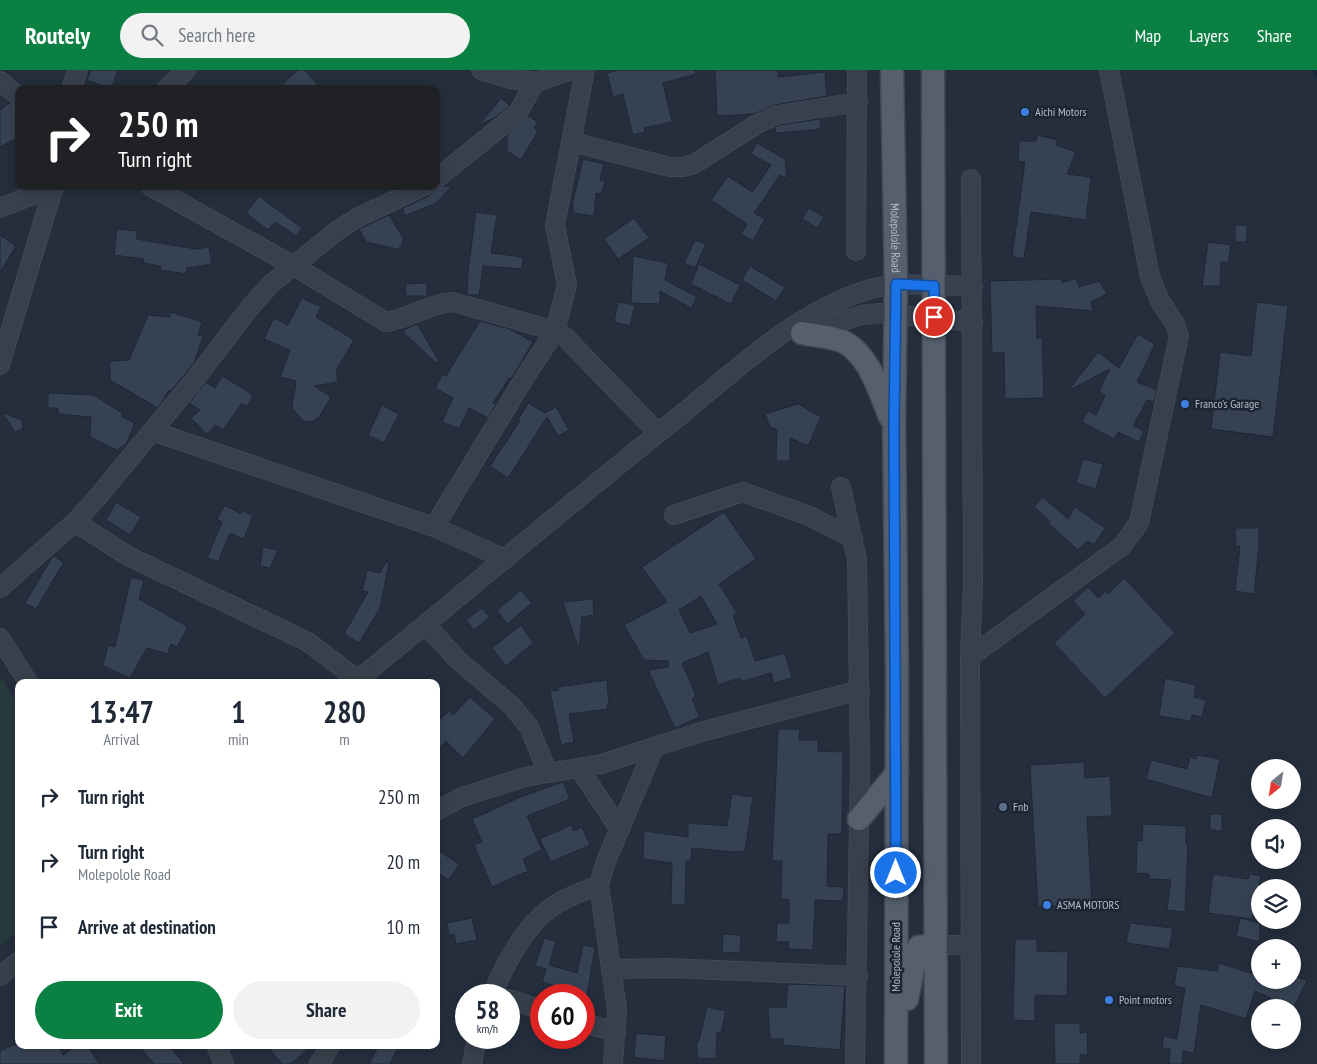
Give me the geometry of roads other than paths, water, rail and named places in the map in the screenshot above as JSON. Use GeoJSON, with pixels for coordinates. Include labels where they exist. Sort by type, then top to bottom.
{"type":"FeatureCollection","features":[{"type":"Feature","properties":{"kind":"main road","name":"Molepolole Road"},"geometry":{"type":"LineString","coordinates":[[892,70],[896,284],[894,424],[897,773],[896,1064]]}},
{"type":"Feature","properties":{"kind":"main road"},"geometry":{"type":"LineString","coordinates":[[933,70],[934,946],[936,1064]]}},
{"type":"Feature","properties":{"kind":"main road"},"geometry":{"type":"LineString","coordinates":[[802,333],[828,337],[844,342],[855,351],[865,361],[894,424]]}},
{"type":"Feature","properties":{"kind":"main road"},"geometry":{"type":"LineString","coordinates":[[859,819],[897,773]]}},
{"type":"Feature","properties":{"kind":"main road"},"geometry":{"type":"LineString","coordinates":[[896,1032],[906,1005],[917,950],[919,947],[934,946]]}},
{"type":"Feature","properties":{"kind":"street"},"geometry":{"type":"LineString","coordinates":[[72,85],[78,70]]}},
{"type":"Feature","properties":{"kind":"street"},"geometry":{"type":"LineString","coordinates":[[170,85],[186,70]]}},
{"type":"Feature","properties":{"kind":"street"},"geometry":{"type":"LineString","coordinates":[[481,70],[510,79],[537,82],[571,70]]}},
{"type":"Feature","properties":{"kind":"street"},"geometry":{"type":"LineString","coordinates":[[434,527],[524,377],[555,331],[567,285],[555,225],[585,70]]}},
{"type":"Feature","properties":{"kind":"street"},"geometry":{"type":"LineString","coordinates":[[856,251],[857,70]]}},
{"type":"Feature","properties":{"kind":"street"},"geometry":{"type":"LineString","coordinates":[[970,656],[1122,546],[1139,523],[1179,336],[1175,324],[1160,301],[1150,277],[1109,70]]}},
{"type":"Feature","properties":{"kind":"street"},"geometry":{"type":"LineString","coordinates":[[0,81],[15,94]]}},
{"type":"Feature","properties":{"kind":"street"},"geometry":{"type":"LineString","coordinates":[[440,176],[518,113],[537,82]]}},
{"type":"Feature","properties":{"kind":"street"},"geometry":{"type":"LineString","coordinates":[[572,142],[670,167],[683,167],[694,164],[757,124],[777,115],[858,102]]}},
{"type":"Feature","properties":{"kind":"street"},"geometry":{"type":"LineString","coordinates":[[971,179],[973,286],[973,582],[970,656],[972,845],[970,945],[971,1064]]}},
{"type":"Feature","properties":{"kind":"street"},"geometry":{"type":"LineString","coordinates":[[0,208],[49,190]]}},
{"type":"Feature","properties":{"kind":"street"},"geometry":{"type":"LineString","coordinates":[[0,365],[53,190]]}},
{"type":"Feature","properties":{"kind":"street"},"geometry":{"type":"LineString","coordinates":[[157,190],[294,266],[386,322],[398,321],[441,303],[453,302],[555,331],[575,346],[658,433]]}},
{"type":"Feature","properties":{"kind":"street"},"geometry":{"type":"LineString","coordinates":[[0,588],[75,522],[192,383],[251,306],[272,284],[338,230],[357,218],[416,190]]}},
{"type":"Feature","properties":{"kind":"street"},"geometry":{"type":"LineString","coordinates":[[359,679],[658,433],[769,345],[811,315],[845,298],[877,287],[896,284],[973,286]]}},
{"type":"Feature","properties":{"kind":"street"},"geometry":{"type":"LineString","coordinates":[[769,345],[802,333],[862,316],[895,314],[972,322]]}},
{"type":"Feature","properties":{"kind":"street"},"geometry":{"type":"LineString","coordinates":[[152,431],[434,527],[505,558]]}},
{"type":"Feature","properties":{"kind":"street"},"geometry":{"type":"LineString","coordinates":[[841,487],[857,560],[860,690],[858,976],[855,1064]]}},
{"type":"Feature","properties":{"kind":"street"},"geometry":{"type":"LineString","coordinates":[[674,516],[743,492],[809,516],[853,538]]}},
{"type":"Feature","properties":{"kind":"street"},"geometry":{"type":"LineString","coordinates":[[75,522],[128,556],[308,642],[354,679]]}},
{"type":"Feature","properties":{"kind":"street"},"geometry":{"type":"LineString","coordinates":[[425,624],[458,660],[512,706],[529,727],[548,773]]}},
{"type":"Feature","properties":{"kind":"street"},"geometry":{"type":"LineString","coordinates":[[0,638],[26,679]]}},
{"type":"Feature","properties":{"kind":"street"},"geometry":{"type":"LineString","coordinates":[[440,809],[477,792],[525,777],[579,768],[654,748],[701,732],[860,690]]}},
{"type":"Feature","properties":{"kind":"street"},"geometry":{"type":"LineString","coordinates":[[613,1064],[617,1009],[599,884],[654,748]]}},
{"type":"Feature","properties":{"kind":"street"},"geometry":{"type":"LineString","coordinates":[[579,768],[620,830]]}},
{"type":"Feature","properties":{"kind":"street"},"geometry":{"type":"LineString","coordinates":[[502,984],[514,952],[543,914],[559,902],[599,884]]}},
{"type":"Feature","properties":{"kind":"street"},"geometry":{"type":"LineString","coordinates":[[934,946],[970,945]]}},
{"type":"Feature","properties":{"kind":"street"},"geometry":{"type":"LineString","coordinates":[[0,976],[15,964]]}},
{"type":"Feature","properties":{"kind":"street"},"geometry":{"type":"LineString","coordinates":[[612,969],[669,968],[858,976]]}},
{"type":"Feature","properties":{"kind":"street"},"geometry":{"type":"LineString","coordinates":[[595,1026],[616,1032]]}},
{"type":"Feature","properties":{"kind":"street"},"geometry":{"type":"LineString","coordinates":[[218,1049],[224,1064]]}},
{"type":"Feature","properties":{"kind":"street"},"geometry":{"type":"LineString","coordinates":[[319,1064],[328,1049]]}},
{"type":"Feature","properties":{"kind":"street"},"geometry":{"type":"LineString","coordinates":[[472,1064],[475,1049]]}},
{"type":"Feature","properties":{"kind":"waterway"},"geometry":{"type":"LineString","coordinates":[[1316,70],[1317,74]]}},
{"type":"Feature","properties":{"kind":"place","name":"Aichi Motors"},"geometry":{"type":"Point","coordinates":[1025,112]}},
{"type":"Feature","properties":{"kind":"place","name":"Franco's Garage"},"geometry":{"type":"Point","coordinates":[1185,404]}},
{"type":"Feature","properties":{"kind":"place","name":"Fnb"},"geometry":{"type":"Point","coordinates":[1003,807]}},
{"type":"Feature","properties":{"kind":"place","name":"ASMA MOTORS"},"geometry":{"type":"Point","coordinates":[1047,905]}},
{"type":"Feature","properties":{"kind":"place","name":"Point motors"},"geometry":{"type":"Point","coordinates":[1109,1000]}}]}
